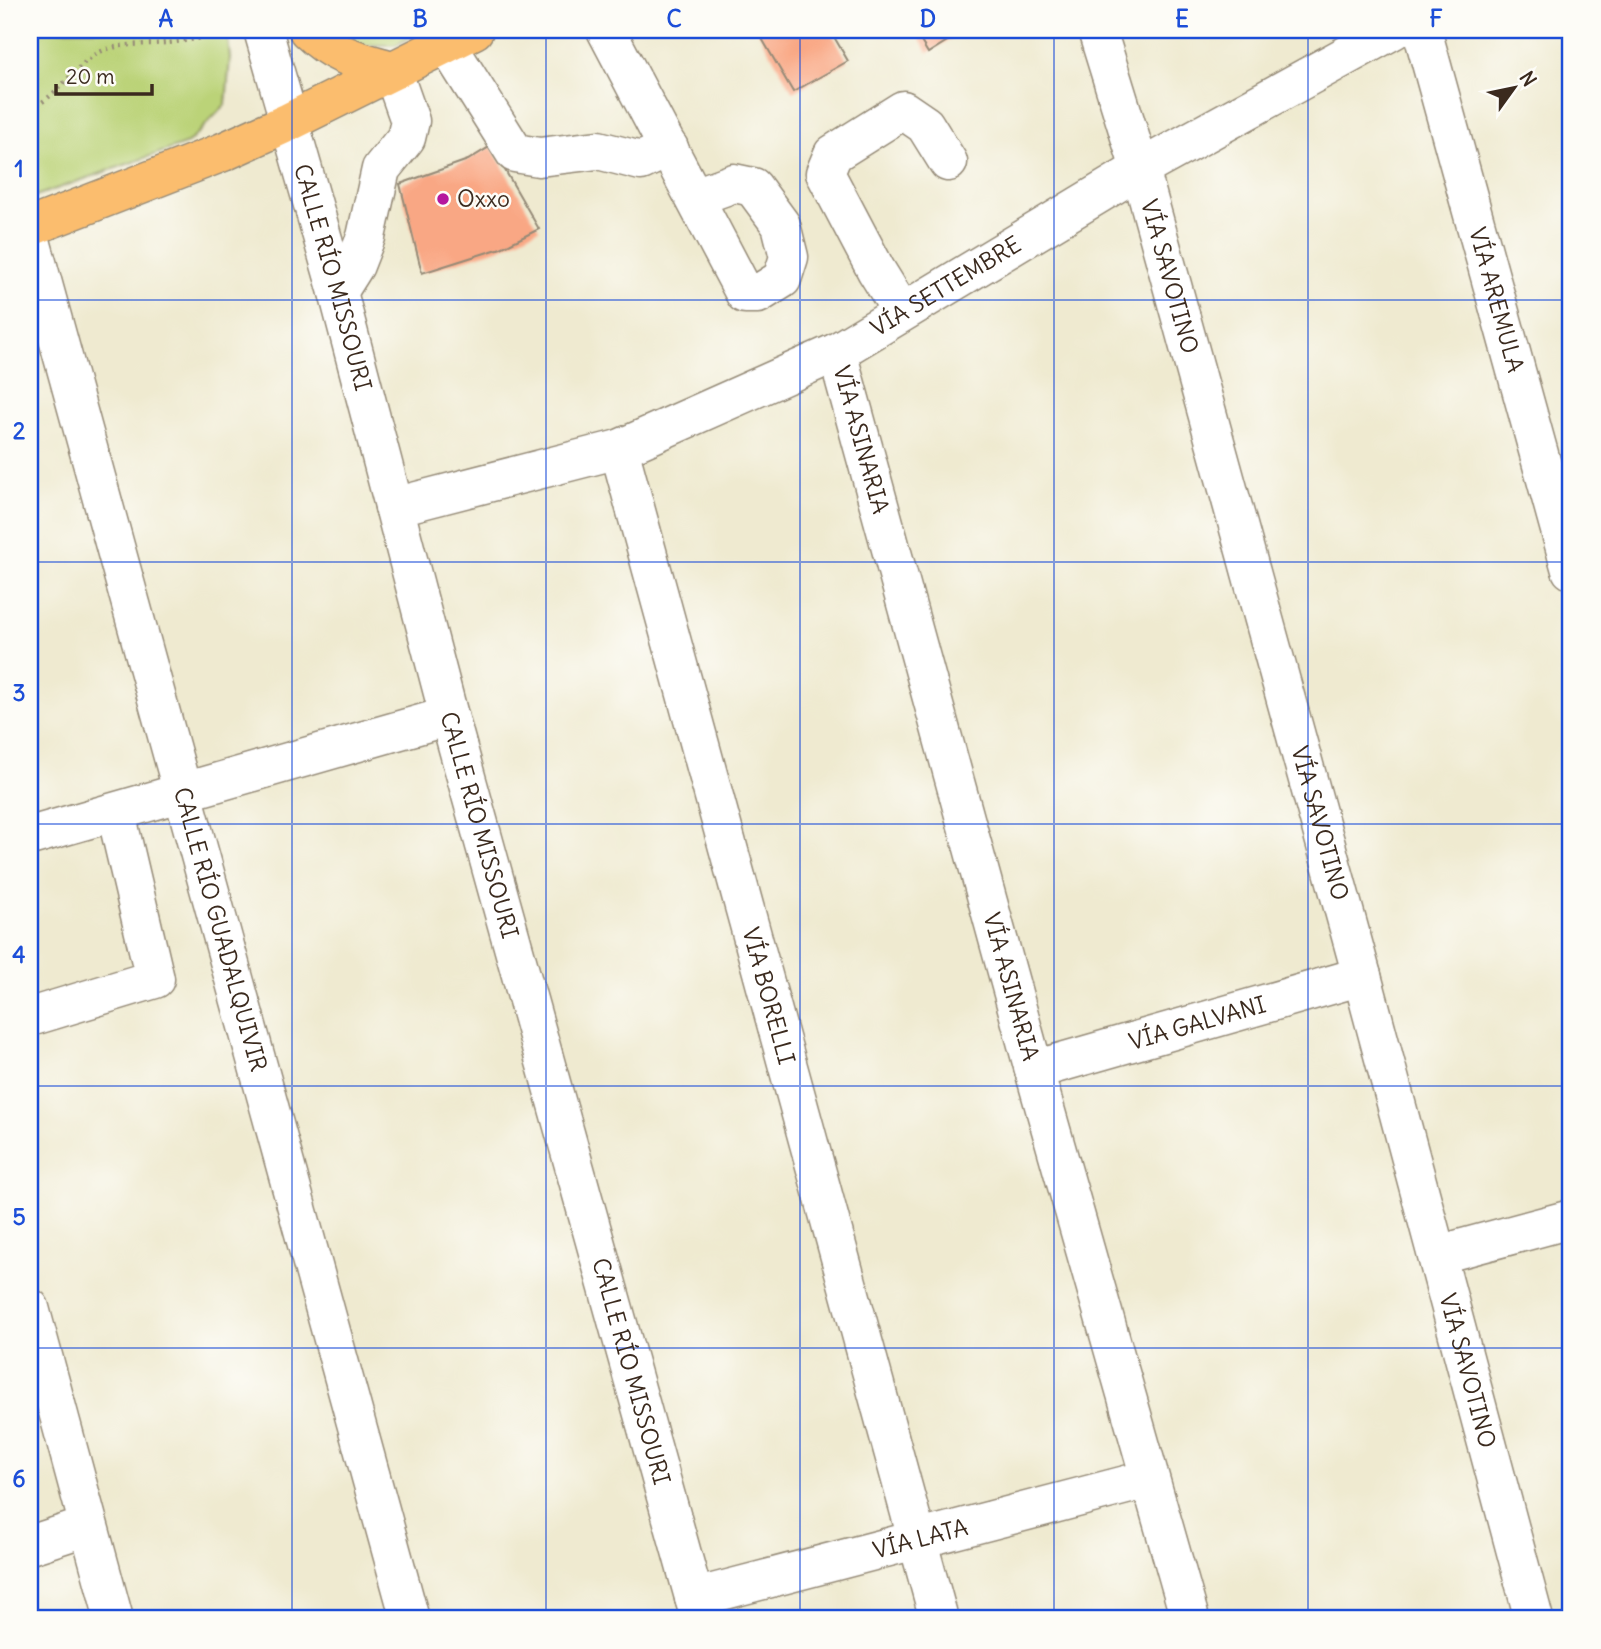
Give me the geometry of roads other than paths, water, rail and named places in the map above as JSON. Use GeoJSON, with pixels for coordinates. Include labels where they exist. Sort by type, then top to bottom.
{"type":"FeatureCollection","features":[{"type":"Feature","properties":{"kind":"main road"},"geometry":{"type":"LineString","coordinates":[[308,30],[334,51],[393,70]]}},
{"type":"Feature","properties":{"kind":"main road"},"geometry":{"type":"LineString","coordinates":[[30,228],[223,152],[460,37]]}},
{"type":"Feature","properties":{"kind":"street","name":"CALLE RÍO MISSOURI"},"geometry":{"type":"LineString","coordinates":[[263,30],[338,292],[449,716],[697,1609]]}},
{"type":"Feature","properties":{"kind":"street"},"geometry":{"type":"LineString","coordinates":[[606,30],[695,197]]}},
{"type":"Feature","properties":{"kind":"street","name":"VÍA SAVOTINO"},"geometry":{"type":"LineString","coordinates":[[1097,30],[1140,169],[1362,976],[1534,1619]]}},
{"type":"Feature","properties":{"kind":"street","name":"VÍA SETTEMBRE"},"geometry":{"type":"LineString","coordinates":[[394,507],[619,449],[837,352],[1140,169],[1393,30]]}},
{"type":"Feature","properties":{"kind":"street","name":"VÍA AREMULA"},"geometry":{"type":"LineString","coordinates":[[1422,30],[1571,570]]}},
{"type":"Feature","properties":{"kind":"street"},"geometry":{"type":"LineString","coordinates":[[460,37],[515,153],[539,157],[598,150],[640,161],[669,148]]}},
{"type":"Feature","properties":{"kind":"street"},"geometry":{"type":"LineString","coordinates":[[338,292],[355,265],[366,237],[381,169],[406,138],[410,121],[393,70]]}},
{"type":"Feature","properties":{"kind":"street"},"geometry":{"type":"LineString","coordinates":[[902,313],[825,173],[833,154],[903,110],[925,125],[948,162]]}},
{"type":"Feature","properties":{"kind":"street","name":"CALLE RÍO GUADALQUIVIR"},"geometry":{"type":"LineString","coordinates":[[30,237],[410,1619]]}},
{"type":"Feature","properties":{"kind":"street","name":"VÍA ASINARIA"},"geometry":{"type":"LineString","coordinates":[[837,352],[1034,1070],[1190,1619]]}},
{"type":"Feature","properties":{"kind":"street","name":"VÍA BORELLI"},"geometry":{"type":"LineString","coordinates":[[619,449],[939,1619]]}},
{"type":"Feature","properties":{"kind":"street"},"geometry":{"type":"LineString","coordinates":[[30,836],[449,716]]}},
{"type":"Feature","properties":{"kind":"street"},"geometry":{"type":"LineString","coordinates":[[30,1017],[155,979],[116,813]]}},
{"type":"Feature","properties":{"kind":"street","name":"VÍA GALVANI"},"geometry":{"type":"LineString","coordinates":[[1034,1070],[1362,976]]}},
{"type":"Feature","properties":{"kind":"street"},"geometry":{"type":"LineString","coordinates":[[1437,1255],[1571,1219]]}},
{"type":"Feature","properties":{"kind":"street"},"geometry":{"type":"LineString","coordinates":[[30,1308],[114,1619]]}},
{"type":"Feature","properties":{"kind":"street","name":"VÍA LATA"},"geometry":{"type":"LineString","coordinates":[[697,1609],[919,1541],[1149,1479]]}},
{"type":"Feature","properties":{"kind":"street"},"geometry":{"type":"LineString","coordinates":[[30,1545],[89,1526]]}},
{"type":"Feature","properties":{"kind":"place","name":"Oxxo"},"geometry":{"type":"Point","coordinates":[443,199]}}]}
